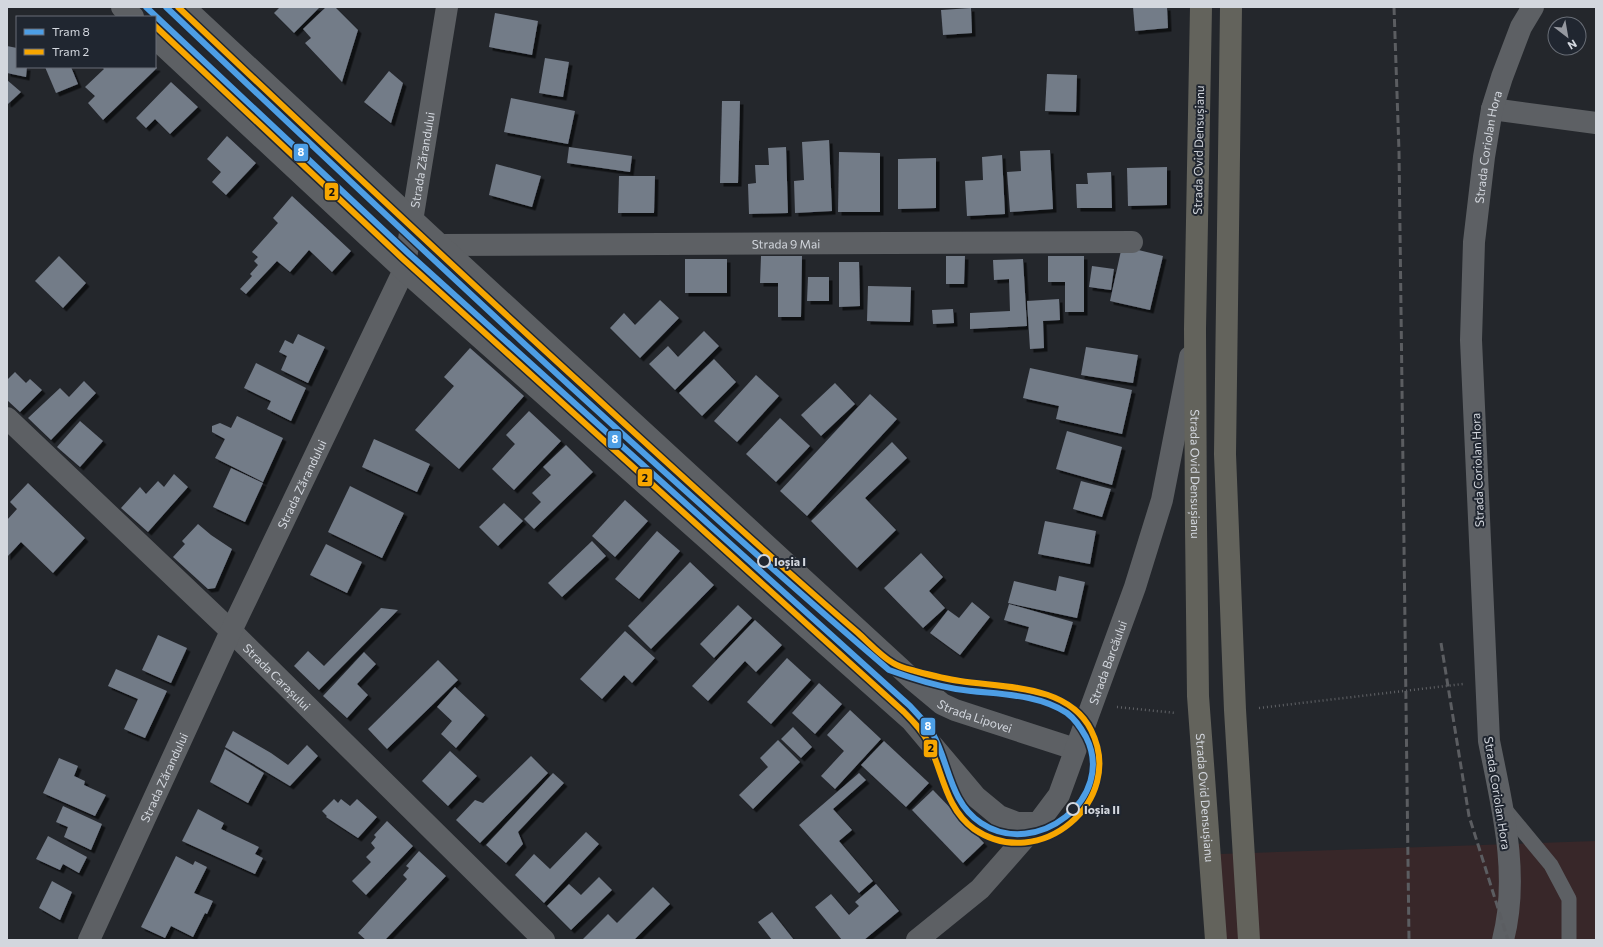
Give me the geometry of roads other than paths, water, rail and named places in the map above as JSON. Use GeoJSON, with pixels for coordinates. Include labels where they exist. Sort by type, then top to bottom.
{"type":"FeatureCollection","features":[{"type":"Feature","properties":{"kind":"main road","name":"Strada Ovid Densușianu"},"geometry":{"type":"LineString","coordinates":[[1201,7],[1195,329],[1198,696],[1216,940]]}},
{"type":"Feature","properties":{"kind":"main road"},"geometry":{"type":"LineString","coordinates":[[1231,7],[1226,454],[1235,710],[1249,940]]}},
{"type":"Feature","properties":{"kind":"street"},"geometry":{"type":"LineString","coordinates":[[122,7],[132,16]]}},
{"type":"Feature","properties":{"kind":"street","name":"Strada Lipovei"},"geometry":{"type":"LineString","coordinates":[[184,7],[440,245],[912,679],[942,704],[955,710],[1075,749]]}},
{"type":"Feature","properties":{"kind":"street","name":"Strada Zărandului"},"geometry":{"type":"LineString","coordinates":[[89,940],[231,631],[404,270],[447,7]]}},
{"type":"Feature","properties":{"kind":"street","name":"Strada Coriolan Hora"},"geometry":{"type":"LineString","coordinates":[[1503,940],[1509,896],[1510,862],[1489,741],[1471,340],[1474,242],[1484,156],[1492,109],[1502,77],[1521,27],[1533,7]]}},
{"type":"Feature","properties":{"kind":"street"},"geometry":{"type":"LineString","coordinates":[[156,39],[404,270],[910,720],[982,802],[999,816],[1017,823],[1038,823]]}},
{"type":"Feature","properties":{"kind":"street"},"geometry":{"type":"LineString","coordinates":[[1492,109],[1596,123]]}},
{"type":"Feature","properties":{"kind":"street","name":"Strada 9 Mai"},"geometry":{"type":"LineString","coordinates":[[440,245],[1132,242]]}},
{"type":"Feature","properties":{"kind":"street","name":"Strada Barcăului"},"geometry":{"type":"LineString","coordinates":[[916,940],[980,889],[1038,823],[1059,795],[1135,587],[1162,500],[1195,329]]}},
{"type":"Feature","properties":{"kind":"street","name":"Strada Carașului"},"geometry":{"type":"LineString","coordinates":[[7,418],[231,631],[544,940]]}},
{"type":"Feature","properties":{"kind":"lane"},"geometry":{"type":"LineString","coordinates":[[1501,804],[1551,865],[1569,899],[1569,940]]}},
{"type":"Feature","properties":{"kind":"railway"},"geometry":{"type":"LineString","coordinates":[[1394,7],[1399,151],[1409,940]]}},
{"type":"Feature","properties":{"kind":"railway"},"geometry":{"type":"LineString","coordinates":[[1441,643],[1469,816],[1508,940]]}},
{"type":"Feature","properties":{"kind":"tram line","name":"8"},"geometry":{"type":"LineString","coordinates":[[146,7],[156,16]]}},
{"type":"Feature","properties":{"kind":"tram line","name":"8"},"geometry":{"type":"LineString","coordinates":[[156,16],[407,252],[910,706],[931,730],[956,794],[971,815],[981,823],[1003,832],[1025,834],[1047,828],[1066,817],[1081,801],[1090,781],[1093,760],[1086,737],[1070,715],[1055,706],[1041,701],[1013,695],[970,691],[947,687],[922,681],[889,670],[796,590],[523,343],[166,7]]}},
{"type":"Feature","properties":{"kind":"tram line","name":"2"},"geometry":{"type":"LineString","coordinates":[[156,27],[402,258],[904,712],[926,738],[951,800],[964,820],[974,829],[999,841],[1025,842],[1049,836],[1070,823],[1087,804],[1097,782],[1099,756],[1091,730],[1081,715],[1067,704],[1051,696],[1015,687],[938,677],[901,667],[884,657],[722,513],[537,343],[382,200],[178,7]]}},
{"type":"Feature","properties":{"kind":"place","name":"Ioșia I"},"geometry":{"type":"Point","coordinates":[764,561]}},
{"type":"Feature","properties":{"kind":"place","name":"Ioșia II"},"geometry":{"type":"Point","coordinates":[1073,809]}}]}
